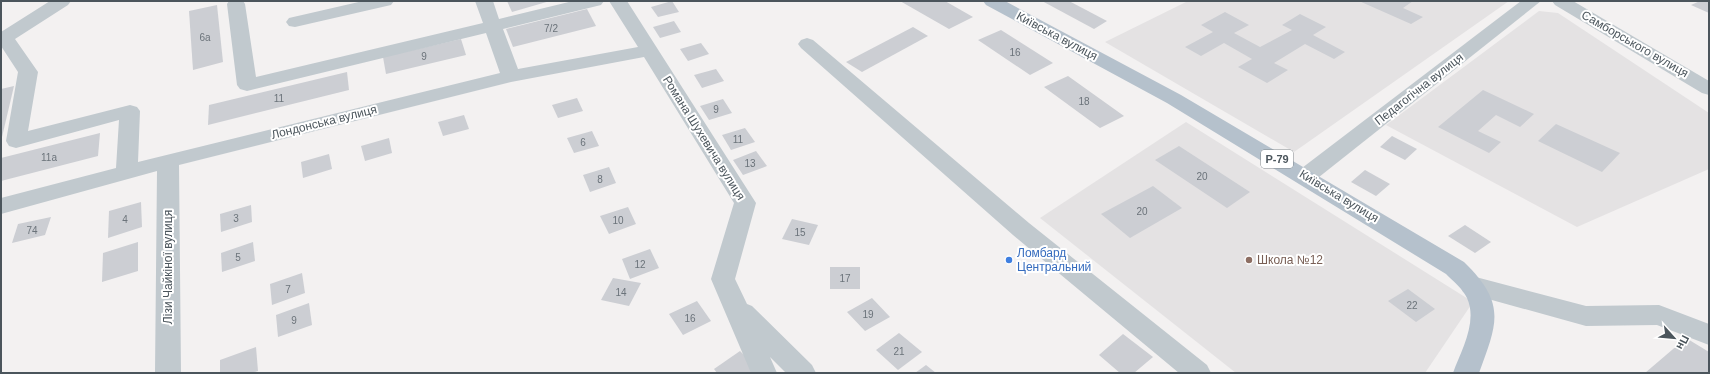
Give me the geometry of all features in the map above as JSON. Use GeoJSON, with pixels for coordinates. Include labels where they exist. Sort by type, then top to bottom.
{"type":"FeatureCollection","features":[{"type":"Feature","properties":{"kind":"main road","name":"Київська вулиця"},"geometry":{"type":"LineString","coordinates":[[992,1],[1174,99],[1306,176],[1455,268],[1472,285],[1482,303],[1482,322],[1466,373]]}},
{"type":"Feature","properties":{"kind":"street"},"geometry":{"type":"LineString","coordinates":[[62,1],[3,39],[28,72],[16,141],[130,112],[127,172]]}},
{"type":"Feature","properties":{"kind":"street"},"geometry":{"type":"LineString","coordinates":[[295,22],[385,1]]}},
{"type":"Feature","properties":{"kind":"street"},"geometry":{"type":"LineString","coordinates":[[484,1],[511,76]]}},
{"type":"Feature","properties":{"kind":"street"},"geometry":{"type":"LineString","coordinates":[[236,4],[247,85],[595,1]]}},
{"type":"Feature","properties":{"kind":"street","name":"Романа Шухевича вулиця"},"geometry":{"type":"LineString","coordinates":[[618,1],[745,204],[723,279],[764,373]]}},
{"type":"Feature","properties":{"kind":"street","name":"Педагогічна вулиця"},"geometry":{"type":"LineString","coordinates":[[1306,176],[1532,1]]}},
{"type":"Feature","properties":{"kind":"street","name":"Самборського вулиця"},"geometry":{"type":"LineString","coordinates":[[1561,1],[1709,89]]}},
{"type":"Feature","properties":{"kind":"street"},"geometry":{"type":"LineString","coordinates":[[807,44],[1021,229],[1198,373]]}},
{"type":"Feature","properties":{"kind":"street","name":"Лондонська вулиця"},"geometry":{"type":"LineString","coordinates":[[1,206],[168,161],[511,76],[650,50]]}},
{"type":"Feature","properties":{"kind":"street","name":"Лізи Чайкіної вулиця"},"geometry":{"type":"LineString","coordinates":[[168,161],[168,373]]}},
{"type":"Feature","properties":{"kind":"street"},"geometry":{"type":"LineString","coordinates":[[1472,285],[1586,316],[1659,315],[1709,335]]}},
{"type":"Feature","properties":{"kind":"street"},"geometry":{"type":"LineString","coordinates":[[734,304],[803,373]]}},
{"type":"Feature","properties":{"kind":"shaded area"},"geometry":{"type":"Polygon","coordinates":[[[1188,1],[1509,1],[1294,152],[1105,42],[1188,1]]]}},
{"type":"Feature","properties":{"kind":"shaded area"},"geometry":{"type":"Polygon","coordinates":[[[1539,11],[1558,13],[1709,113],[1709,169],[1577,227],[1386,125],[1539,11]]]}},
{"type":"Feature","properties":{"kind":"shaded area","name":"Школа №12"},"geometry":{"type":"Polygon","coordinates":[[[1186,122],[1473,302],[1425,373],[1236,373],[1040,218],[1186,122]]]}},
{"type":"Feature","properties":{"kind":"building"},"geometry":{"type":"Polygon","coordinates":[[[507,1],[550,1],[512,12],[507,1]]]}},
{"type":"Feature","properties":{"kind":"building"},"geometry":{"type":"Polygon","coordinates":[[[672,1],[679,12],[658,17],[651,7],[672,1]]]}},
{"type":"Feature","properties":{"kind":"building"},"geometry":{"type":"Polygon","coordinates":[[[900,1],[945,1],[973,17],[949,29],[900,1]]]}},
{"type":"Feature","properties":{"kind":"building"},"geometry":{"type":"Polygon","coordinates":[[[1042,1],[1069,1],[1107,21],[1094,29],[1042,1]]]}},
{"type":"Feature","properties":{"kind":"building"},"geometry":{"type":"Polygon","coordinates":[[[1359,1],[1413,1],[1403,8],[1423,17],[1411,24],[1359,1]]]}},
{"type":"Feature","properties":{"kind":"building"},"geometry":{"type":"Polygon","coordinates":[[[1700,1],[1709,2],[1709,13],[1691,5],[1700,1]]]}},
{"type":"Feature","properties":{"kind":"building"},"geometry":{"type":"Polygon","coordinates":[[[217,5],[223,62],[193,70],[189,11],[217,5]]]}},
{"type":"Feature","properties":{"kind":"building"},"geometry":{"type":"Polygon","coordinates":[[[587,9],[596,26],[513,47],[506,29],[587,9]]]}},
{"type":"Feature","properties":{"kind":"building"},"geometry":{"type":"Polygon","coordinates":[[[1225,12],[1249,25],[1234,33],[1260,47],[1292,30],[1282,25],[1300,14],[1326,27],[1313,35],[1345,52],[1334,59],[1305,44],[1274,63],[1288,70],[1267,83],[1238,67],[1252,59],[1224,43],[1201,56],[1185,47],[1213,32],[1201,25],[1225,12]]]}},
{"type":"Feature","properties":{"kind":"building"},"geometry":{"type":"Polygon","coordinates":[[[674,21],[681,32],[660,38],[653,27],[674,21]]]}},
{"type":"Feature","properties":{"kind":"building"},"geometry":{"type":"Polygon","coordinates":[[[913,27],[928,36],[862,72],[846,62],[913,27]]]}},
{"type":"Feature","properties":{"kind":"building"},"geometry":{"type":"Polygon","coordinates":[[[1001,30],[1053,63],[1030,75],[978,40],[1001,30]]]}},
{"type":"Feature","properties":{"kind":"building"},"geometry":{"type":"Polygon","coordinates":[[[461,39],[466,55],[386,74],[383,57],[461,39]]]}},
{"type":"Feature","properties":{"kind":"building"},"geometry":{"type":"Polygon","coordinates":[[[701,43],[709,54],[688,61],[680,49],[701,43]]]}},
{"type":"Feature","properties":{"kind":"building"},"geometry":{"type":"Polygon","coordinates":[[[716,69],[724,81],[702,88],[694,75],[716,69]]]}},
{"type":"Feature","properties":{"kind":"building"},"geometry":{"type":"Polygon","coordinates":[[[347,72],[349,90],[208,125],[209,105],[347,72]]]}},
{"type":"Feature","properties":{"kind":"building"},"geometry":{"type":"Polygon","coordinates":[[[1068,76],[1124,116],[1100,128],[1044,87],[1068,76]]]}},
{"type":"Feature","properties":{"kind":"building"},"geometry":{"type":"Polygon","coordinates":[[[14,86],[2,137],[1,137],[1,89],[14,86]]]}},
{"type":"Feature","properties":{"kind":"building"},"geometry":{"type":"Polygon","coordinates":[[[1483,90],[1534,114],[1520,127],[1496,115],[1478,131],[1501,142],[1489,153],[1438,127],[1483,90]]]}},
{"type":"Feature","properties":{"kind":"building"},"geometry":{"type":"Polygon","coordinates":[[[577,98],[583,111],[558,118],[552,105],[577,98]]]}},
{"type":"Feature","properties":{"kind":"building"},"geometry":{"type":"Polygon","coordinates":[[[723,99],[732,113],[709,120],[700,106],[723,99]]]}},
{"type":"Feature","properties":{"kind":"building"},"geometry":{"type":"Polygon","coordinates":[[[464,115],[469,129],[443,136],[438,122],[464,115]]]}},
{"type":"Feature","properties":{"kind":"building"},"geometry":{"type":"Polygon","coordinates":[[[1556,124],[1620,153],[1602,172],[1538,141],[1556,124]]]}},
{"type":"Feature","properties":{"kind":"building"},"geometry":{"type":"Polygon","coordinates":[[[745,128],[755,142],[731,150],[722,135],[745,128]]]}},
{"type":"Feature","properties":{"kind":"building"},"geometry":{"type":"Polygon","coordinates":[[[592,131],[599,146],[574,153],[567,138],[592,131]]]}},
{"type":"Feature","properties":{"kind":"building"},"geometry":{"type":"Polygon","coordinates":[[[100,133],[98,156],[1,181],[1,158],[100,133]]]}},
{"type":"Feature","properties":{"kind":"building"},"geometry":{"type":"Polygon","coordinates":[[[1392,136],[1417,149],[1405,160],[1380,147],[1392,136]]]}},
{"type":"Feature","properties":{"kind":"building"},"geometry":{"type":"Polygon","coordinates":[[[389,138],[392,153],[365,161],[361,146],[389,138]]]}},
{"type":"Feature","properties":{"kind":"building"},"geometry":{"type":"Polygon","coordinates":[[[1179,146],[1250,192],[1227,208],[1155,160],[1179,146]]]}},
{"type":"Feature","properties":{"kind":"building"},"geometry":{"type":"Polygon","coordinates":[[[756,151],[767,166],[743,175],[733,160],[756,151]]]}},
{"type":"Feature","properties":{"kind":"building"},"geometry":{"type":"Polygon","coordinates":[[[329,154],[332,169],[303,178],[301,162],[329,154]]]}},
{"type":"Feature","properties":{"kind":"building"},"geometry":{"type":"Polygon","coordinates":[[[609,167],[616,183],[590,192],[583,175],[609,167]]]}},
{"type":"Feature","properties":{"kind":"building"},"geometry":{"type":"Polygon","coordinates":[[[1365,170],[1390,184],[1376,196],[1351,182],[1365,170]]]}},
{"type":"Feature","properties":{"kind":"building"},"geometry":{"type":"Polygon","coordinates":[[[1153,186],[1182,208],[1130,238],[1101,214],[1153,186]]]}},
{"type":"Feature","properties":{"kind":"building"},"geometry":{"type":"Polygon","coordinates":[[[141,202],[142,227],[108,238],[109,211],[141,202]]]}},
{"type":"Feature","properties":{"kind":"building"},"geometry":{"type":"Polygon","coordinates":[[[251,205],[252,222],[221,232],[220,214],[251,205]]]}},
{"type":"Feature","properties":{"kind":"building"},"geometry":{"type":"Polygon","coordinates":[[[628,207],[636,224],[609,234],[600,216],[628,207]]]}},
{"type":"Feature","properties":{"kind":"building"},"geometry":{"type":"Polygon","coordinates":[[[51,217],[45,235],[12,243],[18,224],[51,217]]]}},
{"type":"Feature","properties":{"kind":"building"},"geometry":{"type":"Polygon","coordinates":[[[792,219],[818,225],[809,245],[782,239],[792,219]]]}},
{"type":"Feature","properties":{"kind":"building"},"geometry":{"type":"Polygon","coordinates":[[[1465,225],[1491,242],[1475,253],[1448,236],[1465,225]]]}},
{"type":"Feature","properties":{"kind":"building"},"geometry":{"type":"Polygon","coordinates":[[[138,242],[138,271],[102,282],[103,253],[138,242]]]}},
{"type":"Feature","properties":{"kind":"building"},"geometry":{"type":"Polygon","coordinates":[[[253,242],[255,261],[222,272],[221,253],[253,242]]]}},
{"type":"Feature","properties":{"kind":"building"},"geometry":{"type":"Polygon","coordinates":[[[650,249],[659,268],[630,279],[622,259],[650,249]]]}},
{"type":"Feature","properties":{"kind":"building"},"geometry":{"type":"Polygon","coordinates":[[[830,267],[860,267],[860,289],[830,289],[830,267]]]}},
{"type":"Feature","properties":{"kind":"building"},"geometry":{"type":"Polygon","coordinates":[[[302,273],[305,293],[272,305],[270,284],[302,273]]]}},
{"type":"Feature","properties":{"kind":"building"},"geometry":{"type":"Polygon","coordinates":[[[613,278],[641,283],[629,306],[601,300],[613,278]]]}},
{"type":"Feature","properties":{"kind":"building"},"geometry":{"type":"Polygon","coordinates":[[[1408,289],[1435,309],[1416,322],[1388,301],[1408,289]]]}},
{"type":"Feature","properties":{"kind":"building"},"geometry":{"type":"Polygon","coordinates":[[[872,298],[890,317],[865,331],[847,312],[872,298]]]}},
{"type":"Feature","properties":{"kind":"building"},"geometry":{"type":"Polygon","coordinates":[[[697,301],[711,321],[683,335],[669,314],[697,301]]]}},
{"type":"Feature","properties":{"kind":"building"},"geometry":{"type":"Polygon","coordinates":[[[309,303],[312,325],[278,337],[276,315],[309,303]]]}},
{"type":"Feature","properties":{"kind":"building"},"geometry":{"type":"Polygon","coordinates":[[[899,333],[922,352],[898,370],[876,350],[899,333]]]}},
{"type":"Feature","properties":{"kind":"building"},"geometry":{"type":"Polygon","coordinates":[[[1123,334],[1153,357],[1134,373],[1120,373],[1099,355],[1123,334]]]}},
{"type":"Feature","properties":{"kind":"building"},"geometry":{"type":"Polygon","coordinates":[[[1686,338],[1709,352],[1709,373],[1645,373],[1686,338]]]}},
{"type":"Feature","properties":{"kind":"building"},"geometry":{"type":"Polygon","coordinates":[[[256,347],[258,371],[251,373],[220,373],[220,360],[256,347]]]}},
{"type":"Feature","properties":{"kind":"building"},"geometry":{"type":"Polygon","coordinates":[[[740,351],[760,371],[757,373],[717,373],[714,369],[740,351]]]}},
{"type":"Feature","properties":{"kind":"building"},"geometry":{"type":"Polygon","coordinates":[[[926,365],[936,373],[915,373],[926,365]]]}},
{"type":"Feature","properties":{"kind":"place","name":"Ломбард Центральний"},"geometry":{"type":"Point","coordinates":[1009,260]}},
{"type":"Feature","properties":{"kind":"place","name":"Школа №12"},"geometry":{"type":"Point","coordinates":[1249,260]}}]}
